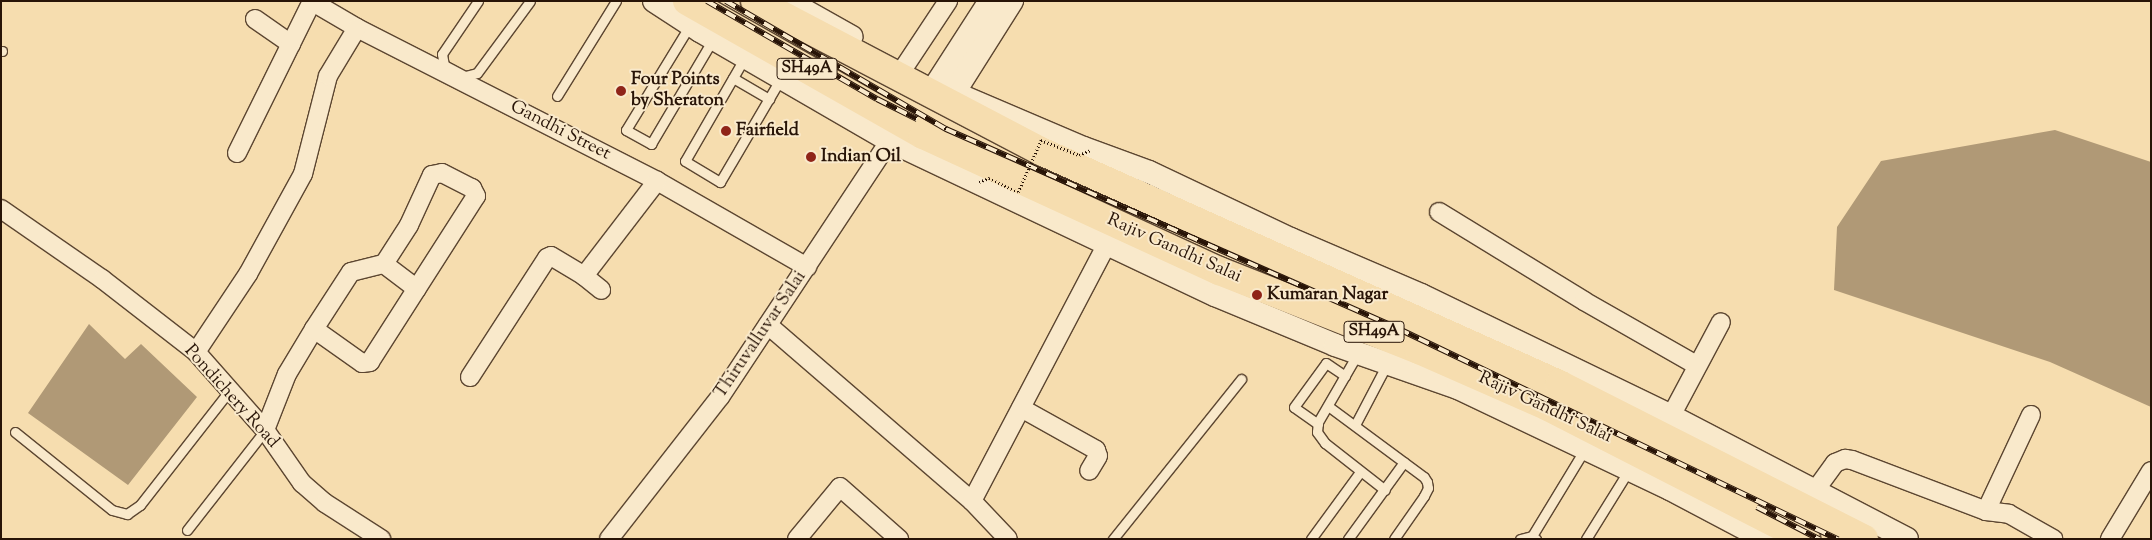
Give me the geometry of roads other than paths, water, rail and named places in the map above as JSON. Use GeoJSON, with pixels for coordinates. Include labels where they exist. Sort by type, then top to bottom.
{"type":"FeatureCollection","features":[{"type":"Feature","properties":{"kind":"main road","name":"Rajiv Gandhi Salai"},"geometry":{"type":"LineString","coordinates":[[755,1],[942,93],[1043,152],[1491,368],[1548,407],[1806,539]]}},
{"type":"Feature","properties":{"kind":"main road","name":"Rajiv Gandhi Salai"},"geometry":{"type":"LineString","coordinates":[[689,13],[895,132],[923,135],[1112,233],[1219,271],[1364,342],[1559,384],[1864,539]]}},
{"type":"Feature","properties":{"kind":"street"},"geometry":{"type":"LineString","coordinates":[[237,153],[312,1]]}},
{"type":"Feature","properties":{"kind":"street","name":"Gandhi Street"},"geometry":{"type":"LineString","coordinates":[[312,1],[358,28],[657,181],[807,267]]}},
{"type":"Feature","properties":{"kind":"street"},"geometry":{"type":"LineString","coordinates":[[654,1],[689,13],[713,38],[782,77],[895,132],[979,182],[1112,233],[972,502]]}},
{"type":"Feature","properties":{"kind":"street"},"geometry":{"type":"LineString","coordinates":[[905,66],[948,1]]}},
{"type":"Feature","properties":{"kind":"street"},"geometry":{"type":"LineString","coordinates":[[942,93],[990,1]]}},
{"type":"Feature","properties":{"kind":"street"},"geometry":{"type":"LineString","coordinates":[[942,93],[1012,1]]}},
{"type":"Feature","properties":{"kind":"street"},"geometry":{"type":"LineString","coordinates":[[798,4],[905,66],[942,93],[1149,172],[1291,239],[1421,295],[1671,416],[1907,539]]}},
{"type":"Feature","properties":{"kind":"street"},"geometry":{"type":"LineString","coordinates":[[255,19],[290,44]]}},
{"type":"Feature","properties":{"kind":"street"},"geometry":{"type":"LineString","coordinates":[[196,352],[248,274],[299,182],[306,164],[328,76],[358,28]]}},
{"type":"Feature","properties":{"kind":"street","name":"Thiruvalluvar Salai"},"geometry":{"type":"LineString","coordinates":[[609,539],[720,397],[895,132]]}},
{"type":"Feature","properties":{"kind":"street"},"geometry":{"type":"LineString","coordinates":[[265,430],[287,374],[314,329],[351,272],[384,264],[409,224],[432,175],[442,173],[472,188],[476,196],[370,362],[362,363],[314,329]]}},
{"type":"Feature","properties":{"kind":"street"},"geometry":{"type":"LineString","coordinates":[[584,276],[657,181]]}},
{"type":"Feature","properties":{"kind":"street","name":"Pondichery Road"},"geometry":{"type":"LineString","coordinates":[[1,209],[102,279],[196,352],[265,430],[302,483],[325,502],[381,539]]}},
{"type":"Feature","properties":{"kind":"street"},"geometry":{"type":"LineString","coordinates":[[1439,212],[1584,301],[1696,366]]}},
{"type":"Feature","properties":{"kind":"street"},"geometry":{"type":"LineString","coordinates":[[470,377],[547,258],[551,256],[584,276],[601,290]]}},
{"type":"Feature","properties":{"kind":"street"},"geometry":{"type":"LineString","coordinates":[[384,264],[418,289]]}},
{"type":"Feature","properties":{"kind":"street"},"geometry":{"type":"LineString","coordinates":[[1671,416],[1721,322]]}},
{"type":"Feature","properties":{"kind":"street"},"geometry":{"type":"LineString","coordinates":[[768,325],[972,502],[1008,539]]}},
{"type":"Feature","properties":{"kind":"street"},"geometry":{"type":"LineString","coordinates":[[1364,342],[1387,363],[1458,388],[1629,470],[1765,539]]}},
{"type":"Feature","properties":{"kind":"street"},"geometry":{"type":"LineString","coordinates":[[1021,408],[1096,450],[1098,456],[1089,471]]}},
{"type":"Feature","properties":{"kind":"street"},"geometry":{"type":"LineString","coordinates":[[1986,511],[2030,415]]}},
{"type":"Feature","properties":{"kind":"street"},"geometry":{"type":"LineString","coordinates":[[1814,492],[1835,463],[1845,459],[1986,511],[2013,516],[2053,539]]}},
{"type":"Feature","properties":{"kind":"street"},"geometry":{"type":"LineString","coordinates":[[2110,539],[2151,471]]}},
{"type":"Feature","properties":{"kind":"street"},"geometry":{"type":"LineString","coordinates":[[797,539],[840,487],[899,539]]}},
{"type":"Feature","properties":{"kind":"lane"},"geometry":{"type":"LineString","coordinates":[[478,1],[442,54],[444,65],[465,76],[477,72],[530,1]]}},
{"type":"Feature","properties":{"kind":"lane"},"geometry":{"type":"LineString","coordinates":[[558,96],[616,1]]}},
{"type":"Feature","properties":{"kind":"lane"},"geometry":{"type":"LineString","coordinates":[[689,13],[626,130],[651,144],[713,38]]}},
{"type":"Feature","properties":{"kind":"lane"},"geometry":{"type":"LineString","coordinates":[[745,56],[685,161],[720,182],[782,77]]}},
{"type":"Feature","properties":{"kind":"lane"},"geometry":{"type":"LineString","coordinates":[[733,78],[769,99]]}},
{"type":"Feature","properties":{"kind":"lane"},"geometry":{"type":"LineString","coordinates":[[1364,342],[1318,424],[1317,432],[1320,437],[1360,472],[1385,490]]}},
{"type":"Feature","properties":{"kind":"lane"},"geometry":{"type":"LineString","coordinates":[[1318,424],[1294,407],[1326,363],[1345,376]]}},
{"type":"Feature","properties":{"kind":"lane"},"geometry":{"type":"LineString","coordinates":[[1355,425],[1387,363]]}},
{"type":"Feature","properties":{"kind":"lane"},"geometry":{"type":"LineString","coordinates":[[1113,539],[1241,379]]}},
{"type":"Feature","properties":{"kind":"lane"},"geometry":{"type":"LineString","coordinates":[[15,432],[112,510],[127,514],[140,505],[229,391]]}},
{"type":"Feature","properties":{"kind":"lane"},"geometry":{"type":"LineString","coordinates":[[1328,406],[1424,476],[1428,488],[1394,539]]}},
{"type":"Feature","properties":{"kind":"lane"},"geometry":{"type":"LineString","coordinates":[[186,530],[265,430]]}},
{"type":"Feature","properties":{"kind":"lane"},"geometry":{"type":"LineString","coordinates":[[1520,539],[1534,537],[1585,449]]}},
{"type":"Feature","properties":{"kind":"lane"},"geometry":{"type":"LineString","coordinates":[[1348,539],[1404,462]]}},
{"type":"Feature","properties":{"kind":"lane"},"geometry":{"type":"LineString","coordinates":[[1586,539],[1629,470]]}},
{"type":"Feature","properties":{"kind":"lane"},"geometry":{"type":"LineString","coordinates":[[1311,539],[1360,472]]}},
{"type":"Feature","properties":{"kind":"railway"},"geometry":{"type":"LineString","coordinates":[[707,1],[877,99],[917,119]]}},
{"type":"Feature","properties":{"kind":"railway"},"geometry":{"type":"LineString","coordinates":[[726,1],[946,129],[1399,329],[1838,539]]}},
{"type":"Feature","properties":{"kind":"railway"},"geometry":{"type":"LineString","coordinates":[[1757,507],[1819,539]]}},
{"type":"Feature","properties":{"kind":"place","name":"Four Points by Sheraton"},"geometry":{"type":"Point","coordinates":[621,91]}},
{"type":"Feature","properties":{"kind":"place","name":"Fairfield"},"geometry":{"type":"Point","coordinates":[726,131]}},
{"type":"Feature","properties":{"kind":"place","name":"Indian Oil"},"geometry":{"type":"Point","coordinates":[811,157]}},
{"type":"Feature","properties":{"kind":"place","name":"Kumaran Nagar"},"geometry":{"type":"Point","coordinates":[1257,295]}}]}
